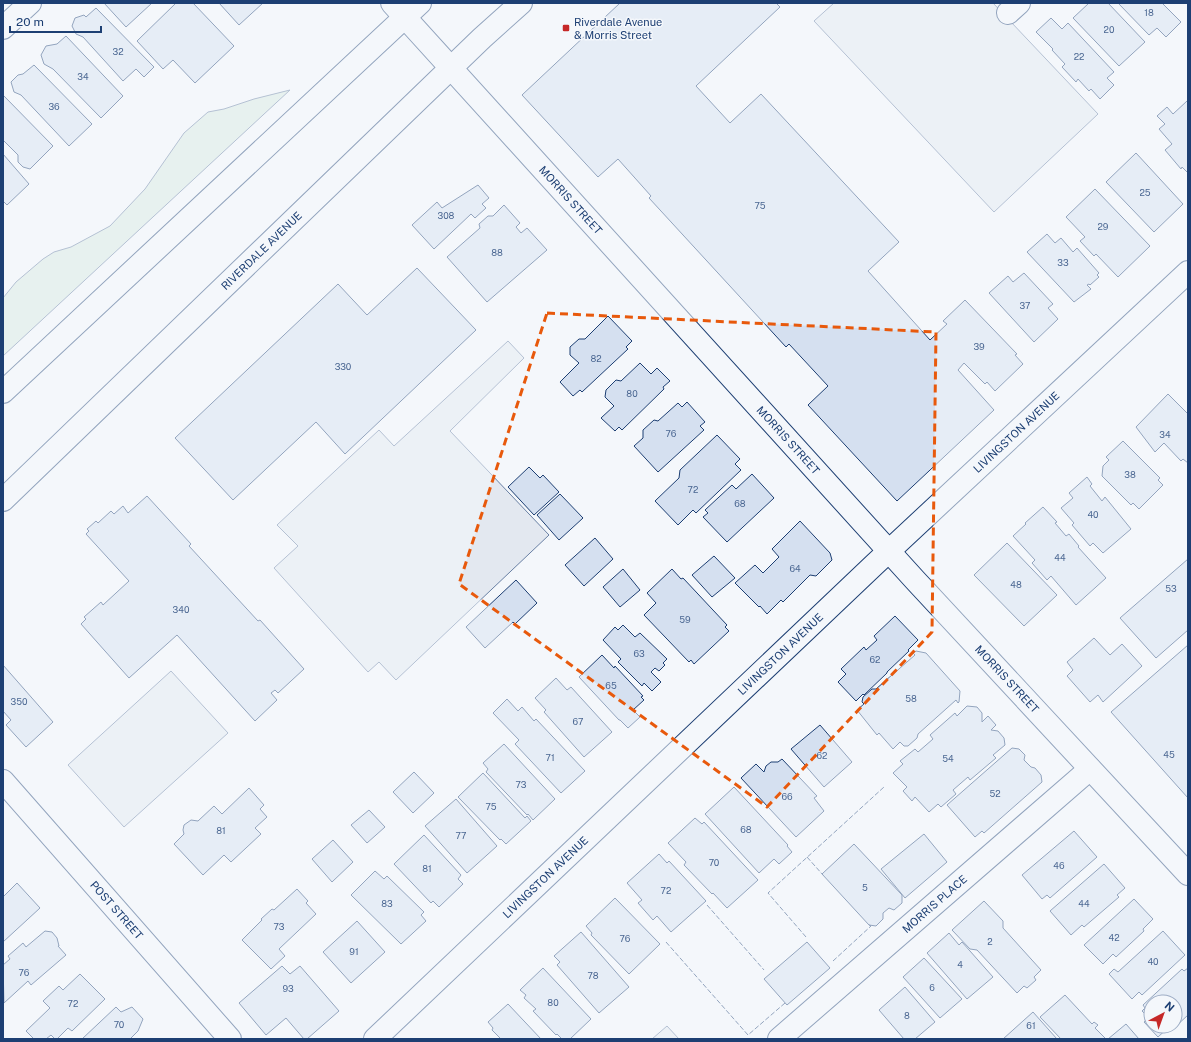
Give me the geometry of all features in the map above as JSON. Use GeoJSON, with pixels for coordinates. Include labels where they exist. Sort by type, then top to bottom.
{"type":"FeatureCollection","features":[{"type":"Feature","properties":{"kind":"street"},"geometry":{"type":"LineString","coordinates":[[3,28],[30,3]]}},
{"type":"Feature","properties":{"kind":"street"},"geometry":{"type":"LineString","coordinates":[[3,392],[398,10],[420,3]]}},
{"type":"Feature","properties":{"kind":"street","name":"RIVERDALE AVENUE"},"geometry":{"type":"LineString","coordinates":[[3,500],[482,38],[521,3]]}},
{"type":"Feature","properties":{"kind":"street","name":"MORRIS STREET"},"geometry":{"type":"LineString","coordinates":[[398,10],[889,551],[1188,874]]}},
{"type":"Feature","properties":{"kind":"street","name":"LIVINGSTON AVENUE"},"geometry":{"type":"LineString","coordinates":[[375,1039],[889,551],[1188,272]]}},
{"type":"Feature","properties":{"kind":"street","name":"MORRIS PLACE"},"geometry":{"type":"LineString","coordinates":[[779,1039],[1090,769]]}},
{"type":"Feature","properties":{"kind":"street","name":"POST STREET"},"geometry":{"type":"LineString","coordinates":[[3,781],[230,1039]]}},
{"type":"Feature","properties":{"kind":"highlighted area"},"geometry":{"type":"Polygon","coordinates":[[[547,313],[936,332],[932,632],[767,807],[459,584],[547,313]]]}},
{"type":"Feature","properties":{"kind":"shaded area"},"geometry":{"type":"Polygon","coordinates":[[[834,3],[993,3],[1098,114],[994,212],[814,21],[834,3]]]}},
{"type":"Feature","properties":{"kind":"shaded area"},"geometry":{"type":"Polygon","coordinates":[[[290,90],[3,356],[3,298],[16,282],[43,259],[54,252],[71,247],[110,226],[145,189],[184,133],[208,112],[224,109],[254,99],[290,90]]]}},
{"type":"Feature","properties":{"kind":"shaded area"},"geometry":{"type":"Polygon","coordinates":[[[508,341],[524,358],[450,431],[549,535],[396,680],[379,662],[368,672],[274,568],[298,546],[277,525],[379,430],[394,446],[508,341]]]}},
{"type":"Feature","properties":{"kind":"shaded area"},"geometry":{"type":"Polygon","coordinates":[[[171,671],[228,733],[124,827],[68,765],[171,671]]]}},
{"type":"Feature","properties":{"kind":"shaded area"},"geometry":{"type":"Polygon","coordinates":[[[667,1026],[679,1039],[652,1039],[667,1026]]]}},
{"type":"Feature","properties":{"kind":"building"},"geometry":{"type":"Polygon","coordinates":[[[104,3],[152,3],[126,27],[104,3]]]}},
{"type":"Feature","properties":{"kind":"building"},"geometry":{"type":"Polygon","coordinates":[[[176,3],[193,3],[234,46],[195,83],[173,60],[163,69],[137,41],[176,3]]]}},
{"type":"Feature","properties":{"kind":"building"},"geometry":{"type":"Polygon","coordinates":[[[219,3],[263,3],[239,25],[219,3]]]}},
{"type":"Feature","properties":{"kind":"building"},"geometry":{"type":"Polygon","coordinates":[[[620,3],[776,3],[780,7],[696,86],[730,123],[761,94],[899,242],[868,271],[930,340],[947,324],[943,321],[965,300],[1017,354],[1015,355],[1023,364],[995,391],[987,382],[985,384],[964,363],[958,370],[994,410],[897,501],[808,405],[828,386],[789,344],[786,347],[649,198],[651,196],[618,159],[598,177],[522,95],[620,3]]]}},
{"type":"Feature","properties":{"kind":"building"},"geometry":{"type":"Polygon","coordinates":[[[1089,3],[1108,3],[1145,42],[1119,66],[1073,18],[1089,3]]]}},
{"type":"Feature","properties":{"kind":"building"},"geometry":{"type":"Polygon","coordinates":[[[1118,3],[1162,3],[1181,22],[1166,37],[1157,28],[1149,35],[1118,3]]]}},
{"type":"Feature","properties":{"kind":"building"},"geometry":{"type":"Polygon","coordinates":[[[96,8],[154,67],[144,77],[136,69],[123,81],[83,37],[76,34],[72,26],[75,18],[84,15],[86,17],[96,8]]]}},
{"type":"Feature","properties":{"kind":"building"},"geometry":{"type":"Polygon","coordinates":[[[1051,18],[1062,29],[1068,23],[1114,72],[1107,78],[1114,85],[1100,99],[1091,89],[1089,91],[1078,79],[1076,82],[1062,67],[1065,64],[1052,50],[1053,49],[1036,32],[1051,18]]]}},
{"type":"Feature","properties":{"kind":"building"},"geometry":{"type":"Polygon","coordinates":[[[66,36],[123,96],[101,118],[53,69],[44,64],[41,55],[46,46],[57,44],[66,36]]]}},
{"type":"Feature","properties":{"kind":"building"},"geometry":{"type":"Polygon","coordinates":[[[34,65],[92,124],[69,146],[21,95],[14,92],[11,82],[18,75],[23,74],[34,65]]]}},
{"type":"Feature","properties":{"kind":"building"},"geometry":{"type":"Polygon","coordinates":[[[3,95],[53,146],[30,169],[23,167],[18,162],[18,155],[3,140],[3,95]]]}},
{"type":"Feature","properties":{"kind":"building"},"geometry":{"type":"Polygon","coordinates":[[[1187,101],[1188,173],[1182,167],[1181,169],[1165,150],[1172,144],[1159,129],[1165,124],[1157,116],[1167,107],[1173,114],[1187,101]]]}},
{"type":"Feature","properties":{"kind":"building"},"geometry":{"type":"Polygon","coordinates":[[[1136,153],[1183,204],[1154,232],[1106,182],[1136,153]]]}},
{"type":"Feature","properties":{"kind":"building"},"geometry":{"type":"Polygon","coordinates":[[[3,154],[29,184],[7,205],[3,201],[3,154]]]}},
{"type":"Feature","properties":{"kind":"building"},"geometry":{"type":"Polygon","coordinates":[[[478,185],[489,198],[482,204],[486,208],[475,218],[471,214],[434,249],[412,225],[437,202],[442,208],[478,185]]]}},
{"type":"Feature","properties":{"kind":"building"},"geometry":{"type":"Polygon","coordinates":[[[1095,189],[1150,246],[1118,277],[1096,254],[1094,256],[1080,241],[1085,237],[1066,217],[1095,189]]]}},
{"type":"Feature","properties":{"kind":"building"},"geometry":{"type":"Polygon","coordinates":[[[504,205],[520,223],[516,227],[521,233],[527,228],[547,250],[487,302],[447,257],[480,228],[479,224],[488,216],[493,216],[504,205]]]}},
{"type":"Feature","properties":{"kind":"building"},"geometry":{"type":"Polygon","coordinates":[[[1047,234],[1055,243],[1061,238],[1073,252],[1077,248],[1099,273],[1097,275],[1099,277],[1090,285],[1087,285],[1091,289],[1074,302],[1027,252],[1047,234]]]}},
{"type":"Feature","properties":{"kind":"building"},"geometry":{"type":"Polygon","coordinates":[[[417,268],[476,330],[345,454],[316,422],[233,500],[175,438],[338,284],[367,315],[417,268]]]}},
{"type":"Feature","properties":{"kind":"building"},"geometry":{"type":"Polygon","coordinates":[[[1024,273],[1053,304],[1048,308],[1058,319],[1034,342],[989,293],[1008,276],[1013,282],[1024,273]]]}},
{"type":"Feature","properties":{"kind":"building"},"geometry":{"type":"Polygon","coordinates":[[[608,316],[632,341],[626,347],[628,349],[582,392],[580,390],[573,396],[560,382],[579,363],[570,355],[570,347],[579,339],[585,339],[608,316]]]}},
{"type":"Feature","properties":{"kind":"building"},"geometry":{"type":"Polygon","coordinates":[[[640,363],[651,374],[657,368],[670,381],[663,387],[664,389],[622,430],[619,427],[615,431],[601,418],[614,406],[605,397],[606,390],[616,380],[621,381],[640,363]]]}},
{"type":"Feature","properties":{"kind":"building"},"geometry":{"type":"Polygon","coordinates":[[[1168,394],[1188,414],[1188,463],[1183,459],[1181,461],[1164,443],[1155,452],[1136,427],[1168,394]]]}},
{"type":"Feature","properties":{"kind":"building"},"geometry":{"type":"Polygon","coordinates":[[[687,402],[705,422],[700,426],[704,430],[658,472],[634,446],[643,438],[643,430],[654,420],[658,421],[678,403],[682,407],[687,402]]]}},
{"type":"Feature","properties":{"kind":"building"},"geometry":{"type":"Polygon","coordinates":[[[717,435],[740,459],[735,464],[741,470],[696,513],[693,510],[678,525],[655,501],[679,478],[680,470],[717,435]]]}},
{"type":"Feature","properties":{"kind":"building"},"geometry":{"type":"Polygon","coordinates":[[[1123,441],[1160,478],[1158,480],[1163,485],[1139,509],[1133,503],[1131,505],[1102,476],[1103,466],[1109,460],[1106,457],[1123,441]]]}},
{"type":"Feature","properties":{"kind":"building"},"geometry":{"type":"Polygon","coordinates":[[[529,467],[540,478],[543,475],[559,492],[534,515],[508,487],[529,467]]]}},
{"type":"Feature","properties":{"kind":"building"},"geometry":{"type":"Polygon","coordinates":[[[752,474],[774,498],[727,542],[703,517],[708,513],[705,510],[732,485],[736,489],[752,474]]]}},
{"type":"Feature","properties":{"kind":"building"},"geometry":{"type":"Polygon","coordinates":[[[1087,477],[1092,484],[1090,486],[1102,501],[1105,497],[1131,529],[1103,553],[1093,543],[1090,546],[1072,525],[1074,523],[1061,508],[1073,498],[1069,493],[1087,477]]]}},
{"type":"Feature","properties":{"kind":"building"},"geometry":{"type":"Polygon","coordinates":[[[560,494],[583,518],[559,540],[537,515],[560,494]]]}},
{"type":"Feature","properties":{"kind":"building"},"geometry":{"type":"Polygon","coordinates":[[[147,496],[191,544],[189,546],[258,621],[260,620],[304,669],[278,693],[275,690],[271,693],[277,700],[255,721],[177,635],[129,678],[81,624],[86,619],[84,617],[101,602],[103,605],[129,581],[86,534],[89,531],[87,529],[96,521],[98,523],[111,511],[114,514],[123,506],[128,513],[147,496]]]}},
{"type":"Feature","properties":{"kind":"building"},"geometry":{"type":"Polygon","coordinates":[[[1043,507],[1057,522],[1055,523],[1066,536],[1069,534],[1079,546],[1078,547],[1106,578],[1076,605],[1051,576],[1047,580],[1032,563],[1035,560],[1013,536],[1043,507]]]}},
{"type":"Feature","properties":{"kind":"building"},"geometry":{"type":"Polygon","coordinates":[[[800,521],[830,553],[832,560],[816,576],[810,575],[783,602],[781,600],[767,614],[735,583],[755,565],[763,573],[779,557],[772,549],[800,521]]]}},
{"type":"Feature","properties":{"kind":"building"},"geometry":{"type":"Polygon","coordinates":[[[595,538],[613,559],[584,586],[565,565],[595,538]]]}},
{"type":"Feature","properties":{"kind":"building"},"geometry":{"type":"Polygon","coordinates":[[[1007,543],[1057,595],[1024,626],[974,575],[1007,543]]]}},
{"type":"Feature","properties":{"kind":"building"},"geometry":{"type":"Polygon","coordinates":[[[714,556],[735,578],[712,597],[692,575],[714,556]]]}},
{"type":"Feature","properties":{"kind":"building"},"geometry":{"type":"Polygon","coordinates":[[[1188,559],[1188,630],[1156,658],[1120,618],[1188,559]]]}},
{"type":"Feature","properties":{"kind":"building"},"geometry":{"type":"Polygon","coordinates":[[[623,569],[640,590],[620,607],[603,587],[623,569]]]}},
{"type":"Feature","properties":{"kind":"building"},"geometry":{"type":"Polygon","coordinates":[[[672,569],[681,579],[683,578],[727,625],[725,627],[729,631],[694,664],[691,660],[689,662],[644,615],[656,603],[647,593],[672,569]]]}},
{"type":"Feature","properties":{"kind":"building"},"geometry":{"type":"Polygon","coordinates":[[[516,580],[537,603],[515,624],[513,622],[485,648],[466,627],[516,580]]]}},
{"type":"Feature","properties":{"kind":"building"},"geometry":{"type":"Polygon","coordinates":[[[895,616],[918,640],[887,673],[856,701],[838,682],[846,674],[841,669],[864,647],[866,650],[877,640],[874,636],[895,616]]]}},
{"type":"Feature","properties":{"kind":"building"},"geometry":{"type":"Polygon","coordinates":[[[623,625],[635,637],[640,633],[667,659],[663,663],[665,665],[659,671],[655,668],[651,672],[661,682],[652,691],[644,683],[642,686],[618,662],[621,659],[603,640],[615,627],[618,630],[623,625]]]}},
{"type":"Feature","properties":{"kind":"building"},"geometry":{"type":"Polygon","coordinates":[[[1094,638],[1110,655],[1122,644],[1142,666],[1103,702],[1098,695],[1090,702],[1067,676],[1073,670],[1067,662],[1094,638]]]}},
{"type":"Feature","properties":{"kind":"building"},"geometry":{"type":"Polygon","coordinates":[[[1188,645],[1188,798],[1111,712],[1188,645]]]}},
{"type":"Feature","properties":{"kind":"building"},"geometry":{"type":"Polygon","coordinates":[[[916,651],[926,653],[960,691],[959,702],[958,703],[956,700],[918,734],[917,738],[908,746],[904,746],[900,742],[893,749],[879,733],[877,735],[857,710],[864,704],[862,702],[863,697],[872,689],[876,689],[915,655],[913,653],[916,651]]]}},
{"type":"Feature","properties":{"kind":"building"},"geometry":{"type":"Polygon","coordinates":[[[602,655],[614,668],[615,666],[643,696],[641,697],[644,700],[633,710],[640,717],[628,728],[579,677],[602,655]]]}},
{"type":"Feature","properties":{"kind":"building"},"geometry":{"type":"Polygon","coordinates":[[[3,665],[53,722],[26,747],[6,725],[11,720],[3,711],[3,665]]]}},
{"type":"Feature","properties":{"kind":"building"},"geometry":{"type":"Polygon","coordinates":[[[556,678],[567,690],[571,687],[612,732],[584,757],[544,712],[546,710],[535,698],[556,678]]]}},
{"type":"Feature","properties":{"kind":"building"},"geometry":{"type":"Polygon","coordinates":[[[507,699],[518,711],[522,707],[534,721],[536,719],[585,771],[561,793],[515,744],[519,740],[493,713],[507,699]]]}},
{"type":"Feature","properties":{"kind":"building"},"geometry":{"type":"Polygon","coordinates":[[[967,706],[977,707],[982,713],[982,722],[988,716],[996,725],[991,730],[998,731],[1004,738],[1005,745],[993,755],[996,758],[970,780],[968,777],[953,790],[956,794],[941,807],[938,804],[929,812],[915,797],[912,801],[903,791],[907,787],[893,773],[903,764],[900,761],[915,749],[918,752],[933,739],[930,735],[955,713],[957,716],[967,706]]]}},
{"type":"Feature","properties":{"kind":"building"},"geometry":{"type":"Polygon","coordinates":[[[820,725],[852,762],[824,787],[791,749],[820,725]]]}},
{"type":"Feature","properties":{"kind":"building"},"geometry":{"type":"Polygon","coordinates":[[[504,744],[555,799],[533,820],[486,772],[488,769],[483,763],[504,744]]]}},
{"type":"Feature","properties":{"kind":"building"},"geometry":{"type":"Polygon","coordinates":[[[1012,748],[1019,749],[1025,755],[1024,760],[1031,767],[1035,768],[1041,775],[1042,782],[984,833],[982,831],[975,837],[947,805],[1012,748]]]}},
{"type":"Feature","properties":{"kind":"building"},"geometry":{"type":"Polygon","coordinates":[[[782,759],[817,796],[814,798],[824,811],[796,837],[741,778],[756,764],[764,772],[766,766],[771,762],[778,762],[782,759]]]}},
{"type":"Feature","properties":{"kind":"building"},"geometry":{"type":"Polygon","coordinates":[[[414,772],[434,793],[413,813],[393,792],[414,772]]]}},
{"type":"Feature","properties":{"kind":"building"},"geometry":{"type":"Polygon","coordinates":[[[483,773],[525,818],[527,816],[531,821],[506,844],[501,839],[500,840],[458,797],[483,773]]]}},
{"type":"Feature","properties":{"kind":"building"},"geometry":{"type":"Polygon","coordinates":[[[734,787],[788,845],[787,846],[792,852],[779,864],[774,859],[759,873],[705,814],[734,787]]]}},
{"type":"Feature","properties":{"kind":"building"},"geometry":{"type":"Polygon","coordinates":[[[249,788],[264,805],[260,809],[267,817],[255,828],[261,834],[231,862],[224,855],[203,875],[174,844],[184,834],[184,825],[191,820],[198,821],[214,806],[222,814],[249,788]]]}},
{"type":"Feature","properties":{"kind":"building"},"geometry":{"type":"Polygon","coordinates":[[[456,799],[497,846],[467,873],[425,826],[456,799]]]}},
{"type":"Feature","properties":{"kind":"building"},"geometry":{"type":"Polygon","coordinates":[[[369,810],[385,827],[367,843],[351,825],[369,810]]]}},
{"type":"Feature","properties":{"kind":"building"},"geometry":{"type":"Polygon","coordinates":[[[695,818],[702,824],[704,822],[758,880],[727,908],[684,865],[686,862],[668,843],[695,818]]]}},
{"type":"Feature","properties":{"kind":"building"},"geometry":{"type":"Polygon","coordinates":[[[1074,831],[1097,857],[1050,898],[1047,895],[1042,899],[1022,875],[1074,831]]]}},
{"type":"Feature","properties":{"kind":"building"},"geometry":{"type":"Polygon","coordinates":[[[924,834],[947,862],[905,898],[881,869],[924,834]]]}},
{"type":"Feature","properties":{"kind":"building"},"geometry":{"type":"Polygon","coordinates":[[[424,835],[461,875],[458,879],[463,884],[439,907],[433,901],[431,903],[394,864],[424,835]]]}},
{"type":"Feature","properties":{"kind":"building"},"geometry":{"type":"Polygon","coordinates":[[[333,840],[353,862],[332,882],[312,859],[333,840]]]}},
{"type":"Feature","properties":{"kind":"building"},"geometry":{"type":"Polygon","coordinates":[[[854,844],[902,895],[902,903],[894,910],[889,908],[883,913],[883,919],[876,926],[869,925],[822,874],[854,844]]]}},
{"type":"Feature","properties":{"kind":"building"},"geometry":{"type":"Polygon","coordinates":[[[659,854],[667,863],[669,861],[706,901],[671,932],[657,916],[653,920],[638,903],[642,900],[627,883],[659,854]]]}},
{"type":"Feature","properties":{"kind":"building"},"geometry":{"type":"Polygon","coordinates":[[[1104,864],[1125,888],[1117,895],[1119,897],[1084,927],[1082,925],[1071,935],[1050,911],[1104,864]]]}},
{"type":"Feature","properties":{"kind":"building"},"geometry":{"type":"Polygon","coordinates":[[[375,871],[384,879],[387,876],[424,912],[421,915],[426,921],[401,944],[351,895],[375,871]]]}},
{"type":"Feature","properties":{"kind":"building"},"geometry":{"type":"Polygon","coordinates":[[[17,883],[40,908],[3,942],[3,897],[17,883]]]}},
{"type":"Feature","properties":{"kind":"building"},"geometry":{"type":"Polygon","coordinates":[[[297,889],[308,901],[306,903],[316,914],[279,949],[285,956],[271,969],[242,940],[262,920],[261,919],[272,909],[274,910],[297,889]]]}},
{"type":"Feature","properties":{"kind":"building"},"geometry":{"type":"Polygon","coordinates":[[[615,898],[660,944],[629,974],[591,935],[592,933],[586,926],[615,898]]]}},
{"type":"Feature","properties":{"kind":"building"},"geometry":{"type":"Polygon","coordinates":[[[1134,899],[1153,919],[1143,929],[1144,931],[1116,957],[1113,954],[1103,964],[1084,945],[1134,899]]]}},
{"type":"Feature","properties":{"kind":"building"},"geometry":{"type":"Polygon","coordinates":[[[984,901],[1003,921],[1003,928],[1041,970],[1034,977],[1036,980],[1027,988],[1024,986],[1017,993],[977,950],[970,949],[952,930],[984,901]]]}},
{"type":"Feature","properties":{"kind":"building"},"geometry":{"type":"Polygon","coordinates":[[[357,921],[385,952],[351,983],[323,952],[357,921]]]}},
{"type":"Feature","properties":{"kind":"building"},"geometry":{"type":"Polygon","coordinates":[[[45,931],[52,932],[57,938],[58,946],[66,955],[31,985],[28,981],[4,1003],[3,965],[10,959],[8,956],[23,943],[26,947],[45,931]]]}},
{"type":"Feature","properties":{"kind":"building"},"geometry":{"type":"Polygon","coordinates":[[[1163,931],[1185,955],[1142,995],[1139,992],[1132,999],[1109,974],[1114,969],[1118,972],[1163,931]]]}},
{"type":"Feature","properties":{"kind":"building"},"geometry":{"type":"Polygon","coordinates":[[[581,932],[629,987],[599,1013],[557,965],[560,962],[554,956],[581,932]]]}},
{"type":"Feature","properties":{"kind":"building"},"geometry":{"type":"Polygon","coordinates":[[[949,933],[959,945],[962,942],[993,977],[967,999],[927,953],[949,933]]]}},
{"type":"Feature","properties":{"kind":"building"},"geometry":{"type":"Polygon","coordinates":[[[807,942],[830,968],[787,1005],[764,979],[807,942]]]}},
{"type":"Feature","properties":{"kind":"building"},"geometry":{"type":"Polygon","coordinates":[[[924,958],[962,999],[940,1018],[903,977],[924,958]]]}},
{"type":"Feature","properties":{"kind":"building"},"geometry":{"type":"Polygon","coordinates":[[[282,966],[290,974],[300,966],[339,1011],[307,1039],[304,1039],[286,1018],[266,1035],[239,1003],[282,966]]]}},
{"type":"Feature","properties":{"kind":"building"},"geometry":{"type":"Polygon","coordinates":[[[543,968],[591,1019],[570,1039],[562,1039],[557,1034],[556,1035],[533,1011],[536,1009],[524,998],[526,995],[520,990],[543,968]]]}},
{"type":"Feature","properties":{"kind":"building"},"geometry":{"type":"Polygon","coordinates":[[[1188,968],[1188,1015],[1183,1020],[1183,994],[1155,994],[1182,969],[1184,971],[1188,968]]]}},
{"type":"Feature","properties":{"kind":"building"},"geometry":{"type":"Polygon","coordinates":[[[80,974],[105,999],[72,1031],[68,1028],[57,1039],[51,1035],[46,1039],[34,1039],[26,1031],[50,1008],[43,1001],[59,986],[63,990],[80,974]]]}},
{"type":"Feature","properties":{"kind":"building"},"geometry":{"type":"Polygon","coordinates":[[[905,987],[935,1022],[915,1039],[904,1039],[879,1010],[905,987]]]}},
{"type":"Feature","properties":{"kind":"building"},"geometry":{"type":"Polygon","coordinates":[[[1065,995],[1092,1024],[1094,1022],[1098,1025],[1095,1028],[1106,1039],[1061,1039],[1040,1017],[1065,995]]]}},
{"type":"Feature","properties":{"kind":"building"},"geometry":{"type":"Polygon","coordinates":[[[508,1004],[541,1039],[501,1039],[492,1030],[493,1028],[488,1022],[508,1004]]]}},
{"type":"Feature","properties":{"kind":"building"},"geometry":{"type":"Polygon","coordinates":[[[116,1007],[121,1012],[132,1007],[143,1019],[138,1031],[130,1039],[82,1039],[116,1007]]]}},
{"type":"Feature","properties":{"kind":"building"},"geometry":{"type":"Polygon","coordinates":[[[1033,1012],[1057,1039],[1003,1039],[1033,1012]]]}},
{"type":"Feature","properties":{"kind":"building"},"geometry":{"type":"Polygon","coordinates":[[[1126,1024],[1139,1039],[1108,1039],[1126,1024]]]}},
{"type":"Feature","properties":{"kind":"fence"},"geometry":{"type":"LineString","coordinates":[[806,937],[768,893],[884,787]]}},
{"type":"Feature","properties":{"kind":"fence"},"geometry":{"type":"LineString","coordinates":[[807,857],[823,875]]}},
{"type":"Feature","properties":{"kind":"fence"},"geometry":{"type":"LineString","coordinates":[[707,905],[764,970]]}},
{"type":"Feature","properties":{"kind":"fence"},"geometry":{"type":"LineString","coordinates":[[833,961],[871,926],[869,925]]}},
{"type":"Feature","properties":{"kind":"fence"},"geometry":{"type":"LineString","coordinates":[[666,942],[748,1035],[785,1003]]}},
{"type":"Feature","properties":{"kind":"place","name":"Riverdale Avenue & Morris Street"},"geometry":{"type":"Point","coordinates":[566,28]}}]}
